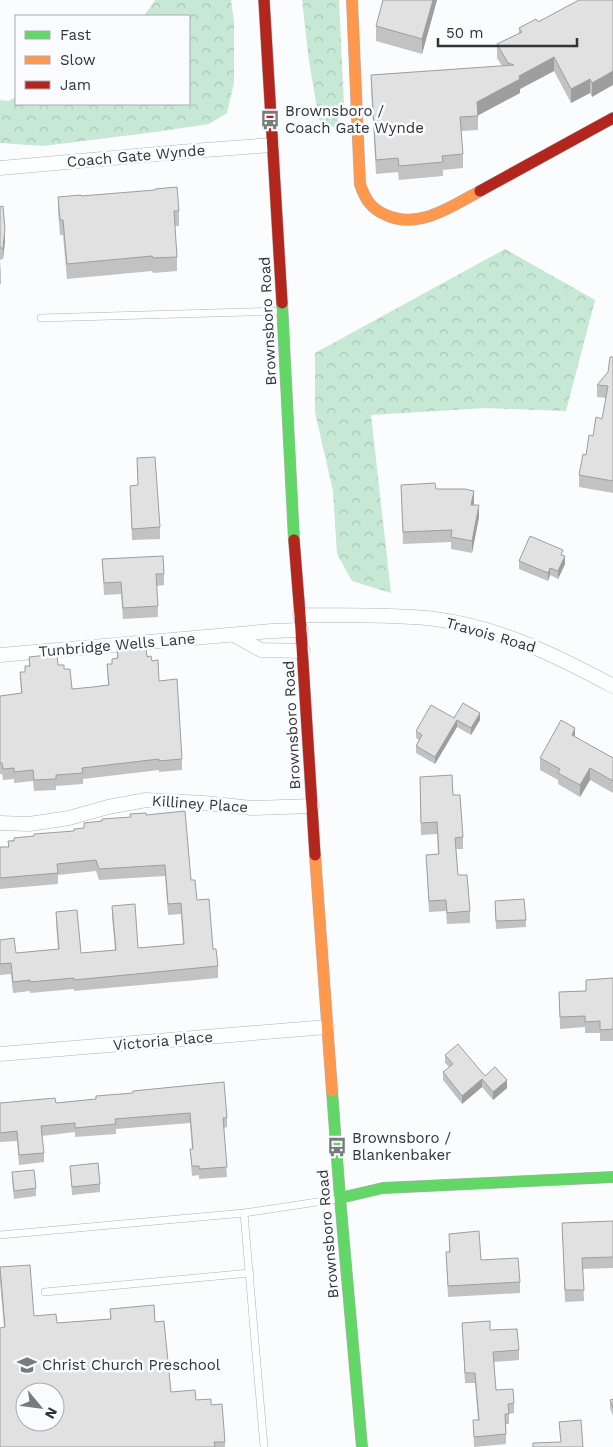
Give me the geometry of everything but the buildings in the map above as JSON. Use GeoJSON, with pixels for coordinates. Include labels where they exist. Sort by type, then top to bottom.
{"type":"FeatureCollection","features":[{"type":"Feature","properties":{"kind":"main road","name":"Brownsboro Road"},"geometry":{"type":"LineString","coordinates":[[264,0],[283,310],[294,544],[303,651],[327,1027],[362,1447]]}},
{"type":"Feature","properties":{"kind":"main road"},"geometry":{"type":"LineString","coordinates":[[352,0],[360,184],[366,201],[377,212],[392,219],[410,222],[430,217],[613,118]]}},
{"type":"Feature","properties":{"kind":"main road"},"geometry":{"type":"LineString","coordinates":[[340,1198],[383,1188],[613,1177]]}},
{"type":"Feature","properties":{"kind":"street","name":"Coach Gate Wynde"},"geometry":{"type":"LineString","coordinates":[[0,168],[272,146]]}},
{"type":"Feature","properties":{"kind":"street","name":"Travois Road"},"geometry":{"type":"LineString","coordinates":[[300,615],[402,616],[467,625],[518,640],[613,686]]}},
{"type":"Feature","properties":{"kind":"street","name":"Tunbridge Wells Lane"},"geometry":{"type":"LineString","coordinates":[[0,655],[234,634],[301,630]]}},
{"type":"Feature","properties":{"kind":"street"},"geometry":{"type":"LineString","coordinates":[[234,634],[261,650],[303,651]]}},
{"type":"Feature","properties":{"kind":"street","name":"Killiney Place"},"geometry":{"type":"LineString","coordinates":[[0,822],[29,824],[61,819],[146,800],[252,808],[312,806]]}},
{"type":"Feature","properties":{"kind":"street","name":"Victoria Place"},"geometry":{"type":"LineString","coordinates":[[0,1054],[327,1027]]}},
{"type":"Feature","properties":{"kind":"lane"},"geometry":{"type":"LineString","coordinates":[[41,318],[283,310]]}},
{"type":"Feature","properties":{"kind":"lane"},"geometry":{"type":"LineString","coordinates":[[0,1235],[244,1213],[340,1198]]}},
{"type":"Feature","properties":{"kind":"lane"},"geometry":{"type":"LineString","coordinates":[[244,1213],[264,1447]]}},
{"type":"Feature","properties":{"kind":"lane"},"geometry":{"type":"LineString","coordinates":[[45,1292],[250,1273]]}},
{"type":"Feature","properties":{"kind":"green space"},"geometry":{"type":"Polygon","coordinates":[[[155,0],[231,0],[234,22],[234,83],[227,113],[209,124],[155,132],[43,146],[0,143],[0,100],[9,101],[15,98],[15,105],[190,105],[190,15],[145,15],[155,0]]]}},
{"type":"Feature","properties":{"kind":"green space"},"geometry":{"type":"Polygon","coordinates":[[[302,0],[339,0],[344,104],[335,128],[319,120],[309,61],[302,0]]]}},
{"type":"Feature","properties":{"kind":"green space"},"geometry":{"type":"Polygon","coordinates":[[[505,249],[595,300],[566,411],[485,408],[371,415],[391,593],[352,581],[337,554],[333,491],[315,412],[315,353],[505,249]]]}},
{"type":"Feature","properties":{"kind":"traffic: fast"},"geometry":{"type":"LineString","coordinates":[[282,303],[294,540]]}},
{"type":"Feature","properties":{"kind":"traffic: fast"},"geometry":{"type":"LineString","coordinates":[[332,1091],[362,1447]]}},
{"type":"Feature","properties":{"kind":"traffic: fast"},"geometry":{"type":"LineString","coordinates":[[340,1198],[383,1188],[613,1177]]}},
{"type":"Feature","properties":{"kind":"traffic: slow"},"geometry":{"type":"LineString","coordinates":[[352,0],[360,184],[366,199],[372,207],[381,213],[398,219],[411,220],[423,218],[447,209],[480,191]]}},
{"type":"Feature","properties":{"kind":"traffic: slow"},"geometry":{"type":"LineString","coordinates":[[315,855],[332,1091]]}},
{"type":"Feature","properties":{"kind":"traffic: jam"},"geometry":{"type":"LineString","coordinates":[[264,0],[282,303]]}},
{"type":"Feature","properties":{"kind":"traffic: jam"},"geometry":{"type":"LineString","coordinates":[[480,191],[613,118]]}},
{"type":"Feature","properties":{"kind":"traffic: jam"},"geometry":{"type":"LineString","coordinates":[[294,540],[315,855]]}},
{"type":"Feature","properties":{"kind":"place","name":"Brownsboro / Coach Gate Wynde"},"geometry":{"type":"Point","coordinates":[270,120]}},
{"type":"Feature","properties":{"kind":"place","name":"Brownsboro / Blankenbaker"},"geometry":{"type":"Point","coordinates":[337,1147]}},
{"type":"Feature","properties":{"kind":"place","name":"Christ Church Preschool"},"geometry":{"type":"Point","coordinates":[27,1365]}}]}
